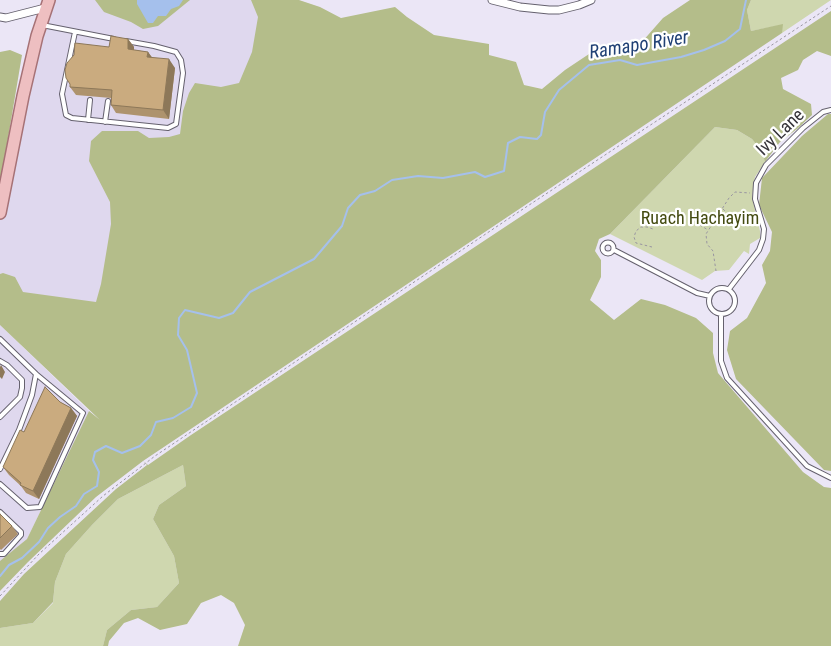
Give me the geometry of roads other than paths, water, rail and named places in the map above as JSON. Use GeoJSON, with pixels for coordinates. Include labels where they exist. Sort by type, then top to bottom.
{"type":"FeatureCollection","features":[{"type":"Feature","properties":{"kind":"main road"},"geometry":{"type":"LineString","coordinates":[[0,213],[23,96],[40,24],[47,4]]}},
{"type":"Feature","properties":{"kind":"street"},"geometry":{"type":"LineString","coordinates":[[492,0],[520,8],[549,10],[569,8],[591,0]]}},
{"type":"Feature","properties":{"kind":"street"},"geometry":{"type":"LineString","coordinates":[[0,17],[6,18],[47,4]]}},
{"type":"Feature","properties":{"kind":"lane"},"geometry":{"type":"LineString","coordinates":[[40,24],[176,52],[181,60],[183,73],[176,124],[168,128],[72,118],[66,115],[62,94],[75,32]]}},
{"type":"Feature","properties":{"kind":"lane"},"geometry":{"type":"LineString","coordinates":[[88,120],[90,100]]}},
{"type":"Feature","properties":{"kind":"lane"},"geometry":{"type":"LineString","coordinates":[[105,122],[108,101]]}},
{"type":"Feature","properties":{"kind":"lane","name":"Ivy Lane"},"geometry":{"type":"LineString","coordinates":[[729,290],[759,250],[763,239],[764,229],[755,200],[756,183],[766,165],[809,123],[823,112],[831,110]]}},
{"type":"Feature","properties":{"kind":"lane"},"geometry":{"type":"LineString","coordinates":[[614,250],[697,293],[710,296]]}},
{"type":"Feature","properties":{"kind":"lane"},"geometry":{"type":"LineString","coordinates":[[716,289],[729,290],[735,296],[735,305],[730,313],[717,314],[710,308],[710,296],[716,289]]}},
{"type":"Feature","properties":{"kind":"lane"},"geometry":{"type":"LineString","coordinates":[[721,315],[721,361],[727,378],[807,466],[831,478]]}},
{"type":"Feature","properties":{"kind":"lane"},"geometry":{"type":"LineString","coordinates":[[0,339],[36,374],[83,413],[40,507],[27,508],[0,484]]}},
{"type":"Feature","properties":{"kind":"lane"},"geometry":{"type":"LineString","coordinates":[[0,361],[7,365],[22,380],[22,388],[20,397],[0,417]]}},
{"type":"Feature","properties":{"kind":"lane"},"geometry":{"type":"LineString","coordinates":[[0,469],[19,430],[32,395],[36,374]]}},
{"type":"Feature","properties":{"kind":"lane"},"geometry":{"type":"LineString","coordinates":[[0,512],[21,532],[21,536],[4,554],[0,554]]}},
{"type":"Feature","properties":{"kind":"water"},"geometry":{"type":"Polygon","coordinates":[[[137,0],[183,0],[179,6],[171,9],[166,16],[158,16],[153,23],[148,23],[137,4],[137,0]]]}},
{"type":"Feature","properties":{"kind":"waterway","name":"Ramapo River"},"geometry":{"type":"LineString","coordinates":[[0,576],[9,565],[22,558],[39,542],[48,528],[76,506],[84,494],[97,486],[99,472],[93,460],[95,452],[106,446],[122,453],[140,446],[151,435],[156,422],[173,418],[191,407],[197,393],[187,350],[178,335],[179,318],[185,310],[219,318],[233,313],[250,292],[314,259],[342,226],[348,208],[360,195],[375,191],[392,180],[418,176],[443,178],[475,172],[485,177],[504,171],[508,143],[520,137],[537,139],[541,135],[545,112],[559,90],[589,65],[620,60],[637,65],[681,57],[704,50],[725,41],[740,29],[746,0]]}},
{"type":"Feature","properties":{"kind":"park label","name":"Ruach Hachayim"},"geometry":{"type":"Point","coordinates":[700,219]}}]}
